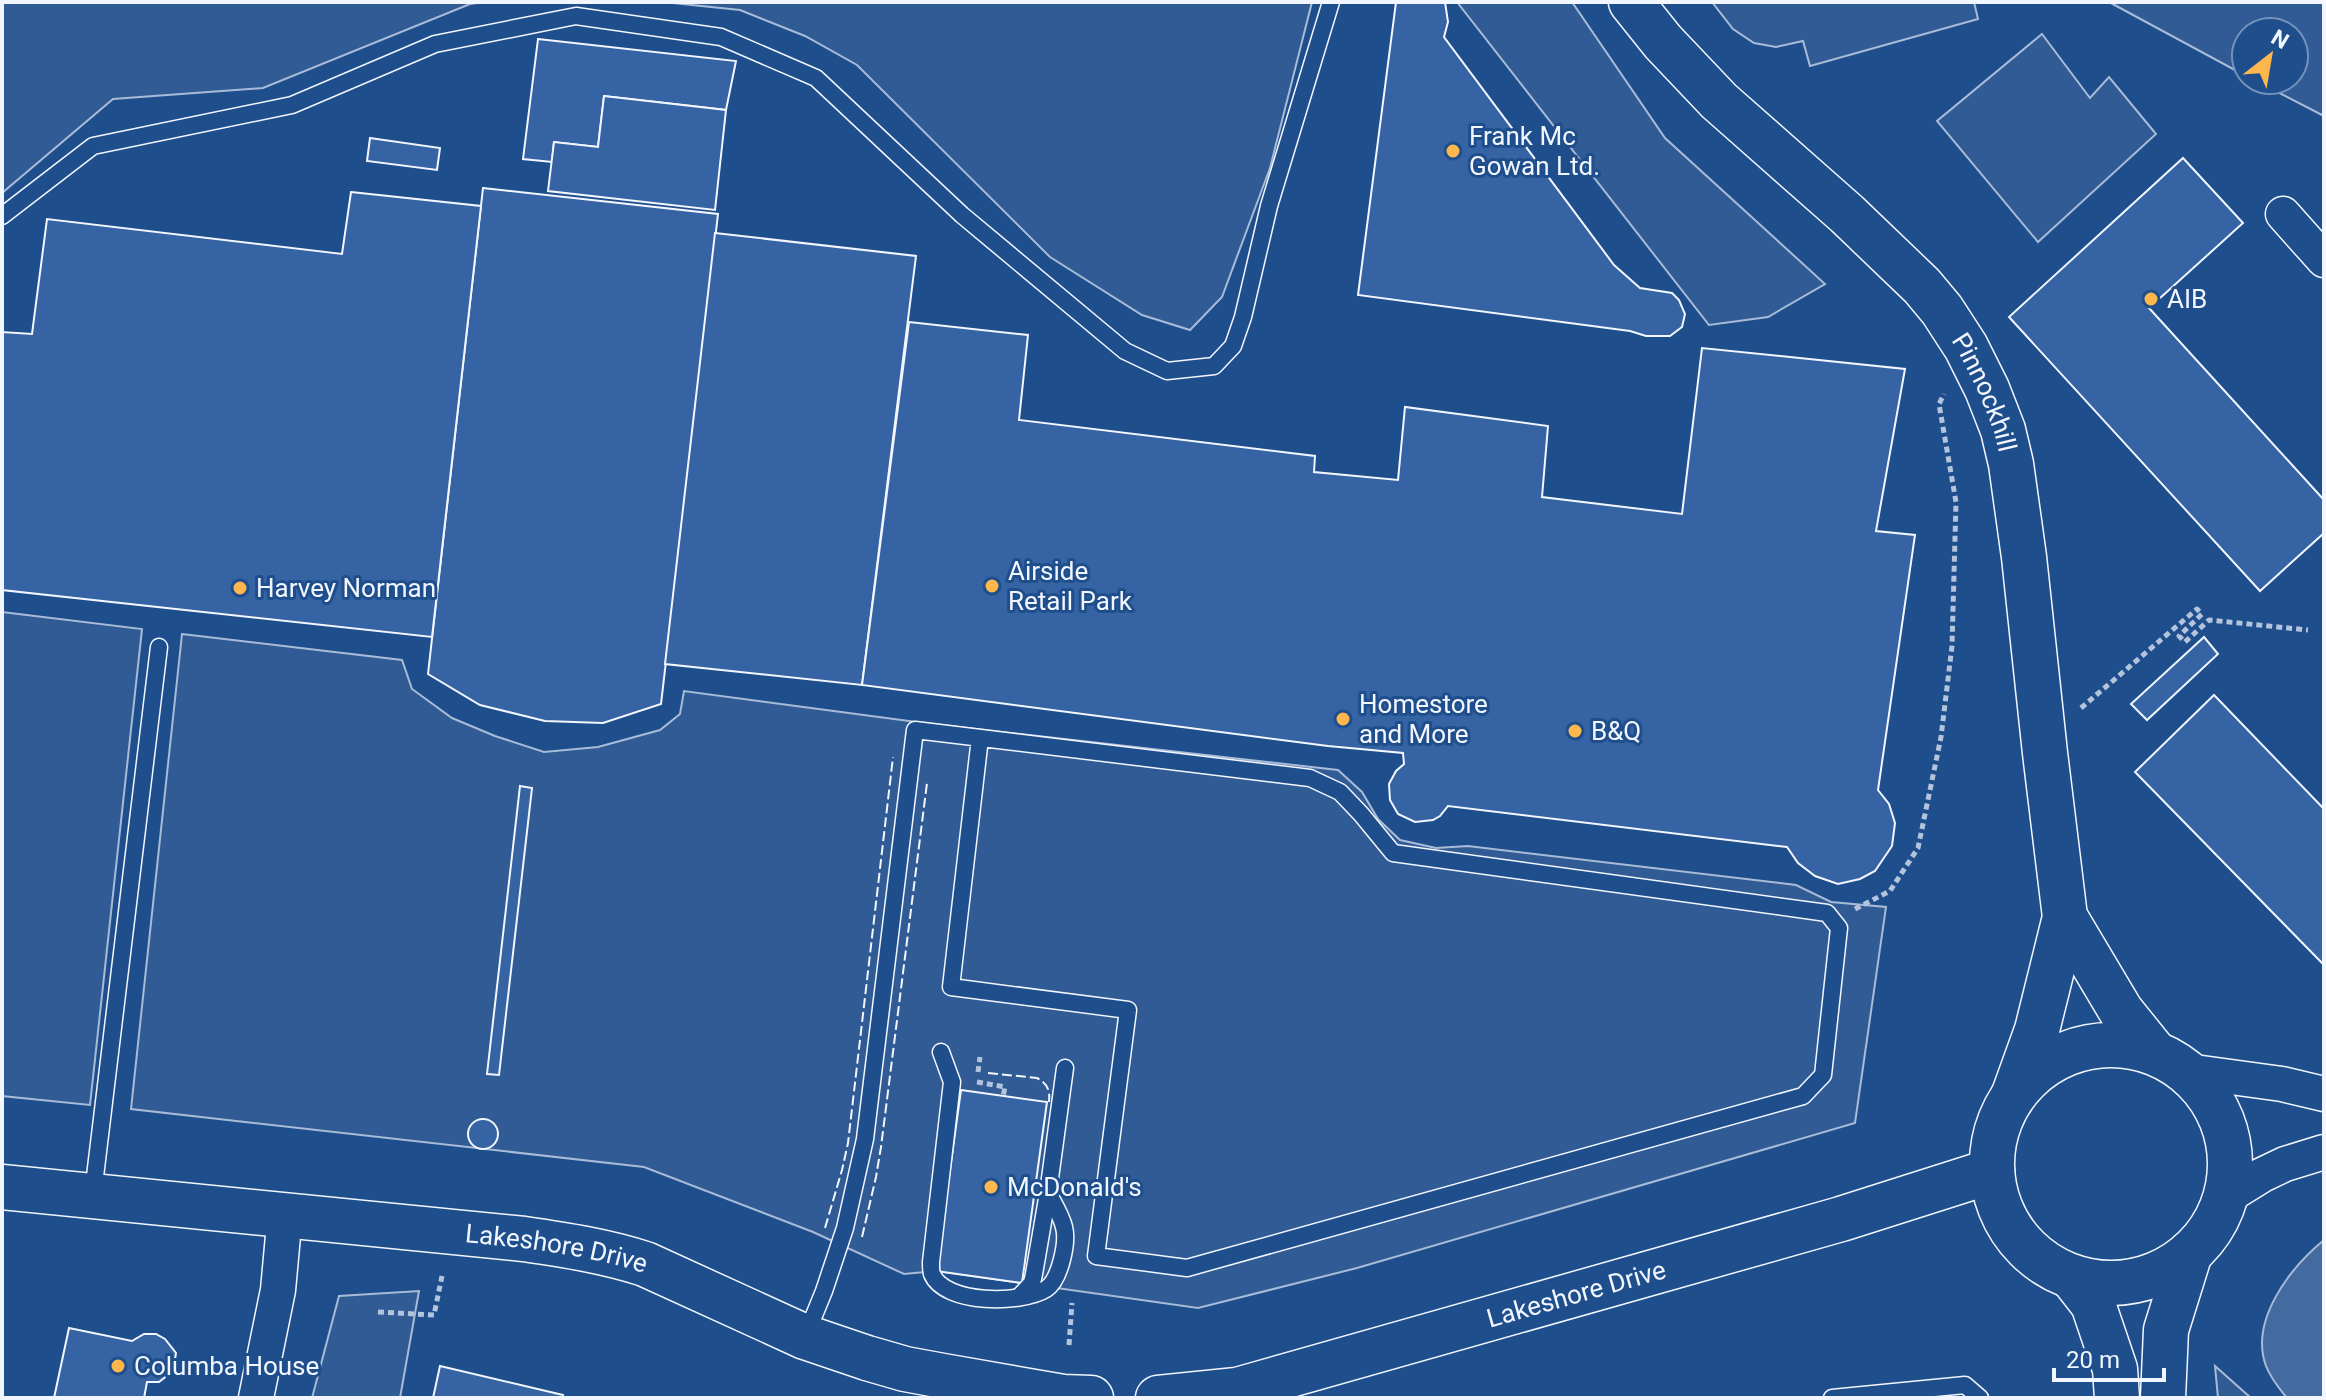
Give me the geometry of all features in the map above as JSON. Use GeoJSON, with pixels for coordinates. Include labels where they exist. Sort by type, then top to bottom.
{"type":"FeatureCollection","features":[{"type":"Feature","properties":{"kind":"main road","name":"Pinnockhill"},"geometry":{"type":"LineString","coordinates":[[1631,2],[1663,42],[1719,101],[1847,214],[1922,286],[1966,347],[2003,430],[2024,557],[2065,917],[2037,1030],[2014,1094]]}},
{"type":"Feature","properties":{"kind":"main road","name":"Pinnockhill"},"geometry":{"type":"LineString","coordinates":[[2065,917],[2121,1011],[2170,1062]]}},
{"type":"Feature","properties":{"kind":"main road"},"geometry":{"type":"LineString","coordinates":[[2118,1044],[2170,1062],[2211,1099],[2227,1134],[2230,1166],[2225,1198],[2211,1228],[2190,1253],[2164,1271],[2134,1281],[2103,1282],[2072,1277],[2041,1260],[2016,1236],[1999,1205],[1992,1171],[1996,1130],[2014,1094],[2043,1064],[2080,1048],[2118,1044]]}},
{"type":"Feature","properties":{"kind":"main road","name":"Lakeshore Drive"},"geometry":{"type":"LineString","coordinates":[[1158,1398],[1236,1394],[1841,1219],[1992,1171]]}},
{"type":"Feature","properties":{"kind":"main road","name":"Lakeshore Drive"},"geometry":{"type":"LineString","coordinates":[[5,1191],[93,1195],[581,1247],[620,1256],[669,1273],[805,1337],[905,1369],[1063,1397],[1091,1398]]}},
{"type":"Feature","properties":{"kind":"main road"},"geometry":{"type":"LineString","coordinates":[[2163,1398],[2166,1330],[2190,1253]]}},
{"type":"Feature","properties":{"kind":"main road"},"geometry":{"type":"LineString","coordinates":[[2072,1277],[2093,1304],[2115,1369],[2117,1398]]}},
{"type":"Feature","properties":{"kind":"street"},"geometry":{"type":"LineString","coordinates":[[2283,214],[2324,260]]}},
{"type":"Feature","properties":{"kind":"street"},"geometry":{"type":"LineString","coordinates":[[2170,1062],[2324,1094]]}},
{"type":"Feature","properties":{"kind":"street"},"geometry":{"type":"LineString","coordinates":[[2225,1198],[2285,1164],[2324,1152]]}},
{"type":"Feature","properties":{"kind":"street"},"geometry":{"type":"LineString","coordinates":[[256,1398],[278,1290],[285,1214]]}},
{"type":"Feature","properties":{"kind":"lane"},"geometry":{"type":"LineString","coordinates":[[2,216],[93,146],[292,105],[435,44],[576,16],[721,37],[816,78],[962,215],[1125,351],[1167,371],[1214,366],[1233,346],[1243,317],[1269,206],[1331,2]]}},
{"type":"Feature","properties":{"kind":"lane"},"geometry":{"type":"LineString","coordinates":[[93,1195],[159,647]]}},
{"type":"Feature","properties":{"kind":"lane"},"geometry":{"type":"LineString","coordinates":[[805,1337],[845,1228],[865,1139],[915,730],[1310,778],[1340,792],[1393,853],[1827,913],[1839,928],[1823,1075],[1803,1096],[1187,1268],[1096,1256],[1128,1010],[951,987],[980,738]]}},
{"type":"Feature","properties":{"kind":"lane"},"geometry":{"type":"LineString","coordinates":[[941,1052],[952,1082],[931,1274],[950,1291],[986,1299],[1017,1298],[1045,1290],[1054,1282],[1059,1271],[1065,1232],[1061,1216],[1048,1193]]}},
{"type":"Feature","properties":{"kind":"lane"},"geometry":{"type":"LineString","coordinates":[[1017,1298],[1027,1289],[1034,1274],[1065,1068]]}},
{"type":"Feature","properties":{"kind":"lane"},"geometry":{"type":"LineString","coordinates":[[1832,1398],[1965,1385],[1980,1398]]}},
{"type":"Feature","properties":{"kind":"path"},"geometry":{"type":"LineString","coordinates":[[1833,921],[1890,891],[1918,848],[1941,737],[1952,646],[1956,502],[1939,404],[1966,347]]}},
{"type":"Feature","properties":{"kind":"path"},"geometry":{"type":"LineString","coordinates":[[2078,712],[2197,609],[2202,614],[2179,636],[2185,642],[2209,620],[2308,630]]}},
{"type":"Feature","properties":{"kind":"path"},"geometry":{"type":"LineString","coordinates":[[980,1057],[977,1083],[1005,1087],[1003,1097]]}},
{"type":"Feature","properties":{"kind":"path"},"geometry":{"type":"LineString","coordinates":[[378,1312],[434,1315],[442,1276]]}},
{"type":"Feature","properties":{"kind":"shaded area"},"geometry":{"type":"Polygon","coordinates":[[[2,2],[485,2],[470,4],[263,88],[113,99],[2,193],[2,2]]]}},
{"type":"Feature","properties":{"kind":"shaded area"},"geometry":{"type":"Polygon","coordinates":[[[663,2],[1312,2],[1270,168],[1222,297],[1190,330],[1142,315],[1050,257],[857,65],[805,36],[740,10],[663,2]]]}},
{"type":"Feature","properties":{"kind":"shaded area"},"geometry":{"type":"Polygon","coordinates":[[[1457,2],[1572,2],[1665,138],[1825,284],[1768,317],[1709,325],[1457,2]]]}},
{"type":"Feature","properties":{"kind":"shaded area"},"geometry":{"type":"Polygon","coordinates":[[[1712,2],[1974,2],[1978,19],[1810,66],[1803,41],[1776,47],[1754,43],[1733,29],[1712,2]]]}},
{"type":"Feature","properties":{"kind":"shaded area"},"geometry":{"type":"Polygon","coordinates":[[[2109,2],[2324,2],[2324,116],[2285,96],[2310,96],[2310,16],[2230,16],[2230,67],[2109,2]]]}},
{"type":"Feature","properties":{"kind":"shaded area"},"geometry":{"type":"Polygon","coordinates":[[[2042,34],[2090,98],[2109,77],[2156,134],[2038,242],[1937,121],[2042,34]]]}},
{"type":"Feature","properties":{"kind":"shaded area"},"geometry":{"type":"Polygon","coordinates":[[[2,612],[142,629],[90,1105],[2,1096],[2,612]]]}},
{"type":"Feature","properties":{"kind":"shaded area"},"geometry":{"type":"Polygon","coordinates":[[[182,634],[402,660],[412,689],[452,718],[544,752],[598,747],[660,730],[680,714],[684,691],[924,723],[1338,770],[1362,792],[1378,819],[1400,840],[1436,848],[1468,846],[1796,885],[1831,902],[1886,907],[1855,1123],[1357,1268],[1198,1308],[936,1271],[904,1274],[813,1232],[644,1167],[131,1109],[182,634]]]}},
{"type":"Feature","properties":{"kind":"shaded area"},"geometry":{"type":"Polygon","coordinates":[[[2324,1240],[2324,1398],[2287,1398],[2266,1366],[2262,1348],[2263,1331],[2276,1296],[2311,1251],[2324,1240]]]}},
{"type":"Feature","properties":{"kind":"shaded area"},"geometry":{"type":"Polygon","coordinates":[[[419,1291],[400,1398],[312,1398],[339,1296],[419,1291]]]}},
{"type":"Feature","properties":{"kind":"shaded area"},"geometry":{"type":"Polygon","coordinates":[[[2215,1366],[2251,1398],[2218,1398],[2215,1366]]]}},
{"type":"Feature","properties":{"kind":"building","name":"Frank Mc Gowan Ltd."},"geometry":{"type":"Polygon","coordinates":[[[1396,2],[1445,2],[1448,22],[1444,37],[1614,265],[1640,288],[1672,293],[1679,300],[1685,314],[1682,327],[1670,336],[1646,336],[1630,331],[1358,295],[1396,2]]]}},
{"type":"Feature","properties":{"kind":"building"},"geometry":{"type":"Polygon","coordinates":[[[538,39],[736,61],[726,110],[604,96],[598,147],[554,142],[552,162],[523,159],[538,39]]]}},
{"type":"Feature","properties":{"kind":"building"},"geometry":{"type":"Polygon","coordinates":[[[604,96],[726,110],[715,210],[548,191],[554,142],[598,147],[604,96]]]}},
{"type":"Feature","properties":{"kind":"building"},"geometry":{"type":"Polygon","coordinates":[[[370,138],[440,148],[437,170],[367,161],[370,138]]]}},
{"type":"Feature","properties":{"kind":"building"},"geometry":{"type":"Polygon","coordinates":[[[2183,158],[2243,223],[2149,308],[2324,500],[2324,533],[2260,591],[2009,317],[2183,158]]]}},
{"type":"Feature","properties":{"kind":"building"},"geometry":{"type":"Polygon","coordinates":[[[483,188],[718,214],[661,704],[603,723],[545,721],[480,705],[428,674],[483,188]]]}},
{"type":"Feature","properties":{"kind":"building"},"geometry":{"type":"Polygon","coordinates":[[[351,192],[481,206],[432,637],[2,590],[2,332],[32,334],[47,219],[342,254],[351,192]]]}},
{"type":"Feature","properties":{"kind":"building"},"geometry":{"type":"Polygon","coordinates":[[[715,233],[916,256],[862,685],[665,664],[715,233]]]}},
{"type":"Feature","properties":{"kind":"building"},"geometry":{"type":"Polygon","coordinates":[[[909,322],[1028,335],[1019,420],[1315,456],[1314,472],[1398,480],[1405,407],[1548,426],[1542,497],[1682,514],[1702,348],[1905,369],[1876,531],[1915,535],[1878,790],[1889,804],[1895,823],[1892,846],[1875,871],[1860,879],[1838,884],[1815,876],[1798,863],[1787,847],[1448,806],[1433,820],[1415,822],[1398,814],[1390,800],[1389,784],[1404,764],[1403,753],[1328,746],[862,685],[909,322]]]}},
{"type":"Feature","properties":{"kind":"building"},"geometry":{"type":"Polygon","coordinates":[[[2204,637],[2218,654],[2147,720],[2131,704],[2204,637]]]}},
{"type":"Feature","properties":{"kind":"building"},"geometry":{"type":"Polygon","coordinates":[[[2214,695],[2324,809],[2324,965],[2135,772],[2214,695]]]}},
{"type":"Feature","properties":{"kind":"building"},"geometry":{"type":"Polygon","coordinates":[[[520,786],[532,788],[499,1075],[487,1074],[520,786]]]}},
{"type":"Feature","properties":{"kind":"building","name":"McDonald's"},"geometry":{"type":"Polygon","coordinates":[[[961,1090],[1047,1102],[1022,1283],[936,1271],[961,1090]]]}},
{"type":"Feature","properties":{"kind":"building"},"geometry":{"type":"Polygon","coordinates":[[[483,1119],[489,1120],[497,1128],[497,1140],[489,1148],[483,1149],[477,1148],[469,1140],[468,1134],[469,1128],[477,1120],[483,1119]]]}},
{"type":"Feature","properties":{"kind":"building","name":"Columba House"},"geometry":{"type":"Polygon","coordinates":[[[69,1328],[132,1341],[144,1334],[156,1334],[165,1339],[176,1353],[173,1371],[159,1382],[147,1382],[144,1398],[54,1398],[69,1328]]]}},
{"type":"Feature","properties":{"kind":"building"},"geometry":{"type":"Polygon","coordinates":[[[440,1366],[563,1395],[562,1398],[433,1398],[440,1366]]]}},
{"type":"Feature","properties":{"kind":"fence"},"geometry":{"type":"LineString","coordinates":[[825,1228],[848,1143],[893,757]]}},
{"type":"Feature","properties":{"kind":"fence"},"geometry":{"type":"LineString","coordinates":[[862,1237],[881,1147],[927,783]]}},
{"type":"Feature","properties":{"kind":"fence"},"geometry":{"type":"LineString","coordinates":[[988,1073],[1037,1078],[1048,1088],[1049,1102]]}},
{"type":"Feature","properties":{"kind":"place","name":"Frank Mc Gowan Ltd."},"geometry":{"type":"Point","coordinates":[1453,151]}},
{"type":"Feature","properties":{"kind":"place","name":"AIB"},"geometry":{"type":"Point","coordinates":[2151,299]}},
{"type":"Feature","properties":{"kind":"place","name":"Airside Retail Park"},"geometry":{"type":"Point","coordinates":[992,586]}},
{"type":"Feature","properties":{"kind":"place","name":"Harvey Norman"},"geometry":{"type":"Point","coordinates":[240,588]}},
{"type":"Feature","properties":{"kind":"place","name":"Homestore and More"},"geometry":{"type":"Point","coordinates":[1343,719]}},
{"type":"Feature","properties":{"kind":"place","name":"B&Q"},"geometry":{"type":"Point","coordinates":[1575,731]}},
{"type":"Feature","properties":{"kind":"place","name":"McDonald's"},"geometry":{"type":"Point","coordinates":[991,1187]}},
{"type":"Feature","properties":{"kind":"place","name":"Columba House"},"geometry":{"type":"Point","coordinates":[118,1366]}}]}
